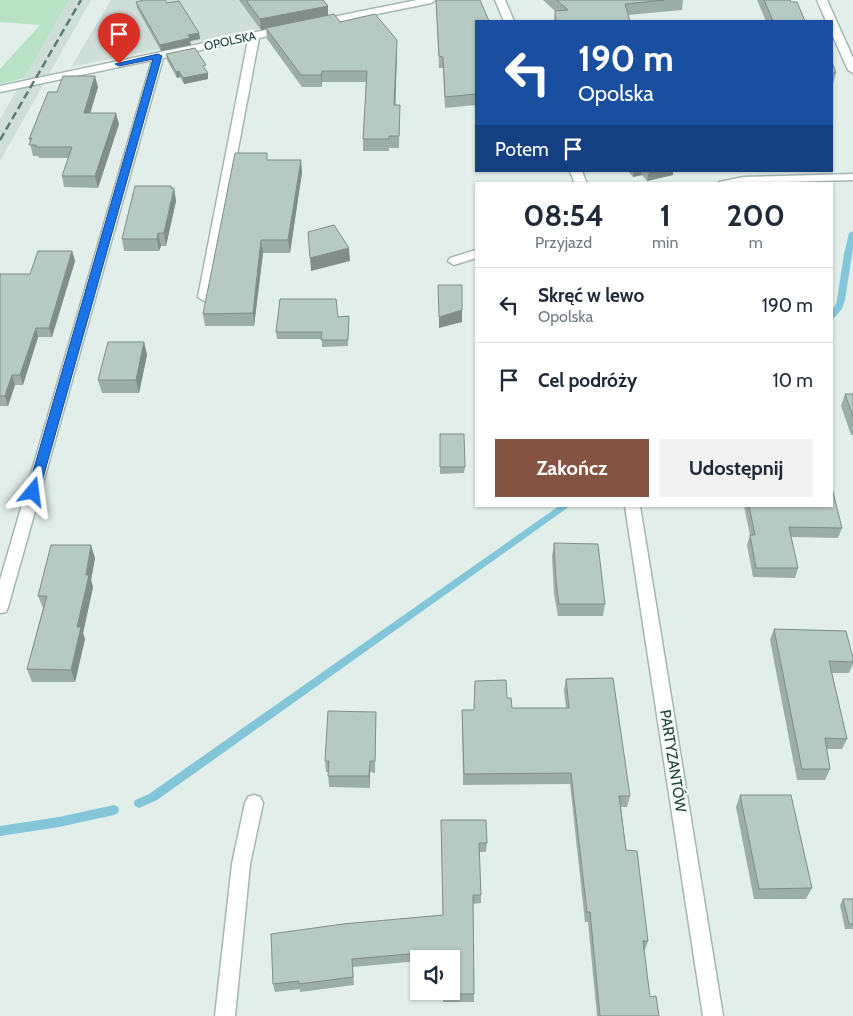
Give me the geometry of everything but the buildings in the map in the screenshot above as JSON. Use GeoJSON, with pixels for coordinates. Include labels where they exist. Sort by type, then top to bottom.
{"type":"FeatureCollection","features":[{"type":"Feature","properties":{"kind":"street"},"geometry":{"type":"LineString","coordinates":[[310,24],[431,0]]}},
{"type":"Feature","properties":{"kind":"street"},"geometry":{"type":"LineString","coordinates":[[500,0],[509,20]]}},
{"type":"Feature","properties":{"kind":"street"},"geometry":{"type":"LineString","coordinates":[[822,0],[831,20]]}},
{"type":"Feature","properties":{"kind":"street"},"geometry":{"type":"LineString","coordinates":[[833,25],[853,70]]}},
{"type":"Feature","properties":{"kind":"street","name":"OPOLSKA"},"geometry":{"type":"LineString","coordinates":[[0,89],[291,28]]}},
{"type":"Feature","properties":{"kind":"street"},"geometry":{"type":"LineString","coordinates":[[204,297],[254,36]]}},
{"type":"Feature","properties":{"kind":"street"},"geometry":{"type":"LineString","coordinates":[[0,607],[158,56]]}},
{"type":"Feature","properties":{"kind":"street"},"geometry":{"type":"LineString","coordinates":[[734,182],[744,180],[853,177]]}},
{"type":"Feature","properties":{"kind":"street"},"geometry":{"type":"LineString","coordinates":[[454,261],[475,254]]}},
{"type":"Feature","properties":{"kind":"street","name":"PARTYZANTÓW"},"geometry":{"type":"LineString","coordinates":[[632,507],[714,1016]]}},
{"type":"Feature","properties":{"kind":"street"},"geometry":{"type":"LineString","coordinates":[[226,1016],[241,864],[254,803]]}},
{"type":"Feature","properties":{"kind":"shaded area"},"geometry":{"type":"Polygon","coordinates":[[[69,0],[91,0],[0,161],[0,119],[69,0]]]}},
{"type":"Feature","properties":{"kind":"shaded area"},"geometry":{"type":"Polygon","coordinates":[[[111,0],[270,0],[287,23],[71,67],[111,0]]]}},
{"type":"Feature","properties":{"kind":"green space"},"geometry":{"type":"Polygon","coordinates":[[[0,0],[69,0],[24,78],[0,84],[0,69],[40,25],[0,22],[0,0]]]}},
{"type":"Feature","properties":{"kind":"waterway"},"geometry":{"type":"LineString","coordinates":[[833,314],[839,307],[841,300],[853,233]]}},
{"type":"Feature","properties":{"kind":"waterway"},"geometry":{"type":"LineString","coordinates":[[139,803],[153,797],[565,507]]}},
{"type":"Feature","properties":{"kind":"waterway"},"geometry":{"type":"LineString","coordinates":[[0,831],[59,822],[114,810]]}},
{"type":"Feature","properties":{"kind":"railway"},"geometry":{"type":"LineString","coordinates":[[0,140],[81,0]]}},
{"type":"Feature","properties":{"kind":"route"},"geometry":{"type":"LineString","coordinates":[[33,492],[158,56],[119,64]]}}]}
